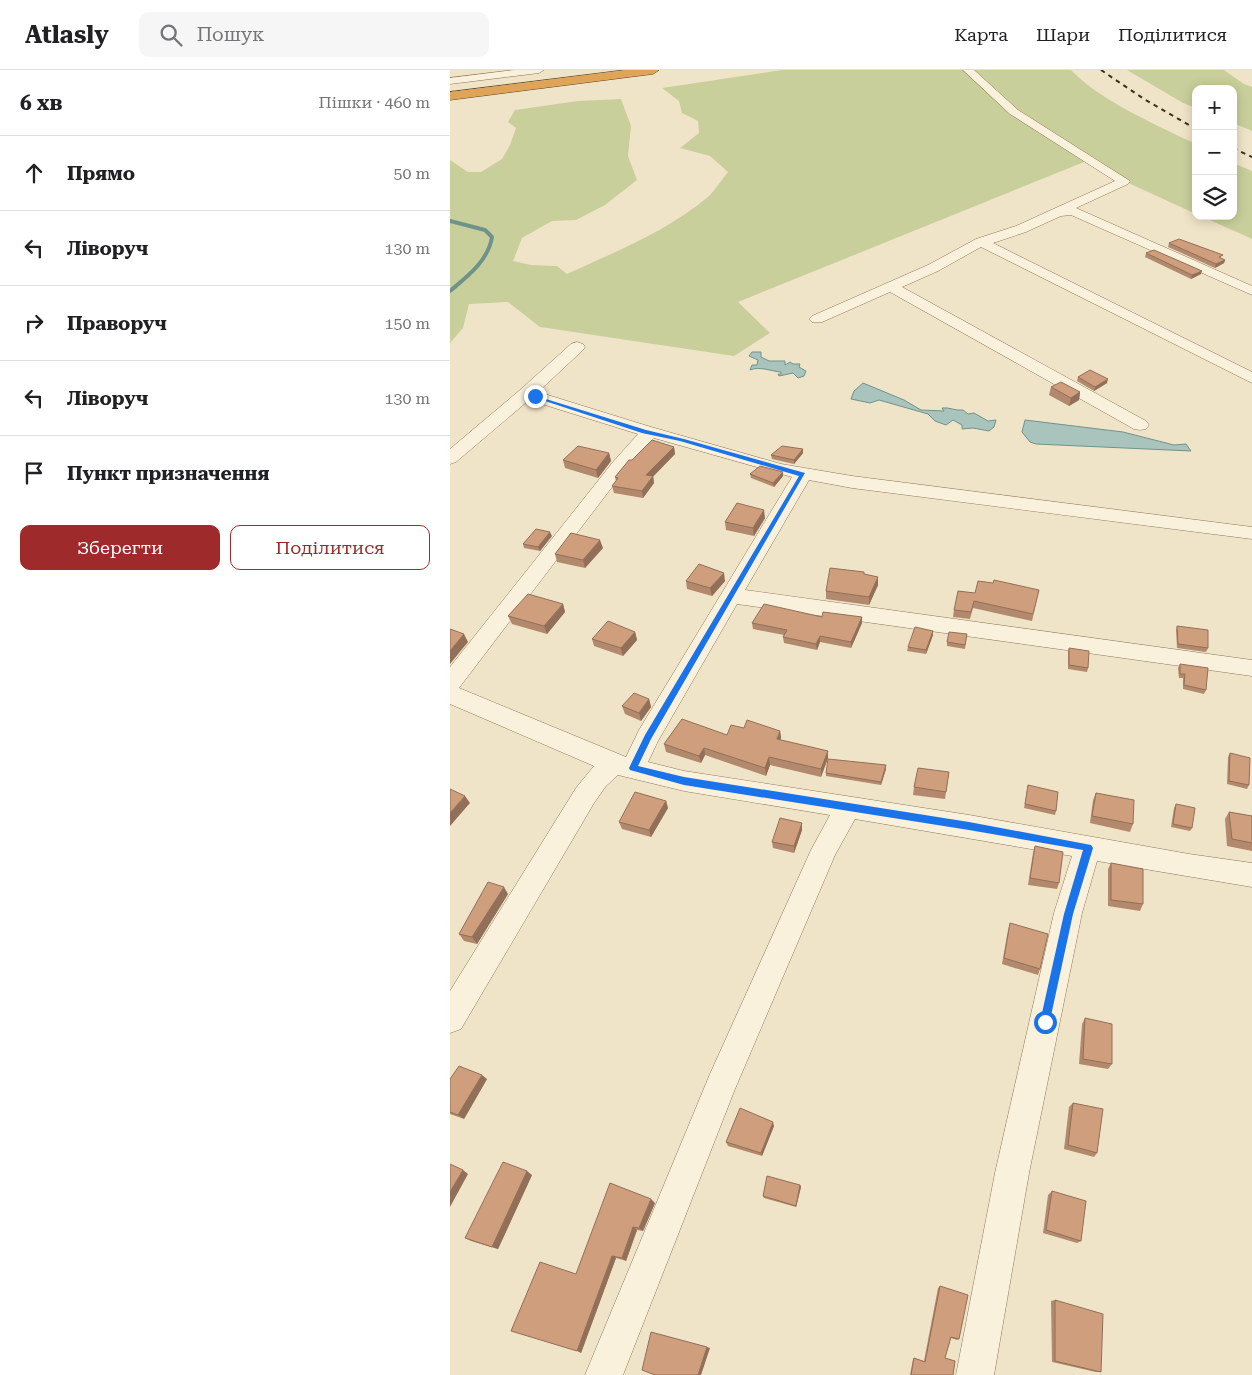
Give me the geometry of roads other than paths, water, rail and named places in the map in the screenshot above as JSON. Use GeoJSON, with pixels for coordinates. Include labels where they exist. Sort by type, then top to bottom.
{"type":"FeatureCollection","features":[{"type":"Feature","properties":{"kind":"highway"},"geometry":{"type":"LineString","coordinates":[[450,96],[653,70]]}},
{"type":"Feature","properties":{"kind":"street"},"geometry":{"type":"LineString","coordinates":[[450,81],[539,70]]}},
{"type":"Feature","properties":{"kind":"street"},"geometry":{"type":"LineString","coordinates":[[817,319],[933,268],[981,242],[1021,229],[1124,182],[1014,112],[968,70]]}},
{"type":"Feature","properties":{"kind":"street"},"geometry":{"type":"LineString","coordinates":[[1058,212],[1072,211],[1080,214],[1252,291]]}},
{"type":"Feature","properties":{"kind":"street"},"geometry":{"type":"LineString","coordinates":[[981,242],[1252,378]]}},
{"type":"Feature","properties":{"kind":"street"},"geometry":{"type":"LineString","coordinates":[[890,287],[1140,425]]}},
{"type":"Feature","properties":{"kind":"street"},"geometry":{"type":"LineString","coordinates":[[450,458],[526,394],[577,347]]}},
{"type":"Feature","properties":{"kind":"street"},"geometry":{"type":"LineString","coordinates":[[526,394],[649,432],[803,475],[1252,533]]}},
{"type":"Feature","properties":{"kind":"street"},"geometry":{"type":"LineString","coordinates":[[450,683],[619,466],[649,432]]}},
{"type":"Feature","properties":{"kind":"street"},"geometry":{"type":"LineString","coordinates":[[450,1018],[517,906],[566,830],[586,791],[602,772],[624,766],[648,737],[803,475]]}},
{"type":"Feature","properties":{"kind":"street"},"geometry":{"type":"LineString","coordinates":[[732,596],[1252,668]]}},
{"type":"Feature","properties":{"kind":"street"},"geometry":{"type":"LineString","coordinates":[[450,694],[624,766],[684,781],[969,826],[1252,875]]}},
{"type":"Feature","properties":{"kind":"street"},"geometry":{"type":"LineString","coordinates":[[604,1375],[724,1076],[824,850],[848,807]]}},
{"type":"Feature","properties":{"kind":"street"},"geometry":{"type":"LineString","coordinates":[[975,1375],[1012,1173],[1068,914],[1088,848]]}},
{"type":"Feature","properties":{"kind":"water"},"geometry":{"type":"Polygon","coordinates":[[[752,352],[761,352],[761,357],[769,361],[785,361],[785,365],[790,362],[800,364],[799,367],[806,371],[804,376],[798,378],[793,373],[779,376],[778,374],[781,374],[781,372],[761,369],[750,370],[752,365],[757,365],[758,360],[749,356],[752,352]]]}},
{"type":"Feature","properties":{"kind":"water"},"geometry":{"type":"Polygon","coordinates":[[[863,383],[904,400],[921,410],[944,411],[942,408],[945,408],[963,410],[968,414],[974,413],[988,421],[996,420],[994,427],[989,431],[973,428],[962,429],[962,425],[953,420],[946,425],[935,421],[928,414],[879,400],[870,403],[851,399],[854,391],[863,383]]]}},
{"type":"Feature","properties":{"kind":"water"},"geometry":{"type":"Polygon","coordinates":[[[1025,420],[1123,432],[1174,445],[1186,444],[1191,451],[1036,444],[1030,442],[1022,432],[1025,420]]]}},
{"type":"Feature","properties":{"kind":"waterway"},"geometry":{"type":"LineString","coordinates":[[450,221],[485,230],[492,237],[490,246],[482,261],[450,291]]}},
{"type":"Feature","properties":{"kind":"railway"},"geometry":{"type":"LineString","coordinates":[[1101,70],[1144,99],[1192,127]]}},
{"type":"Feature","properties":{"kind":"railway"},"geometry":{"type":"LineString","coordinates":[[1237,150],[1252,157]]}}]}
